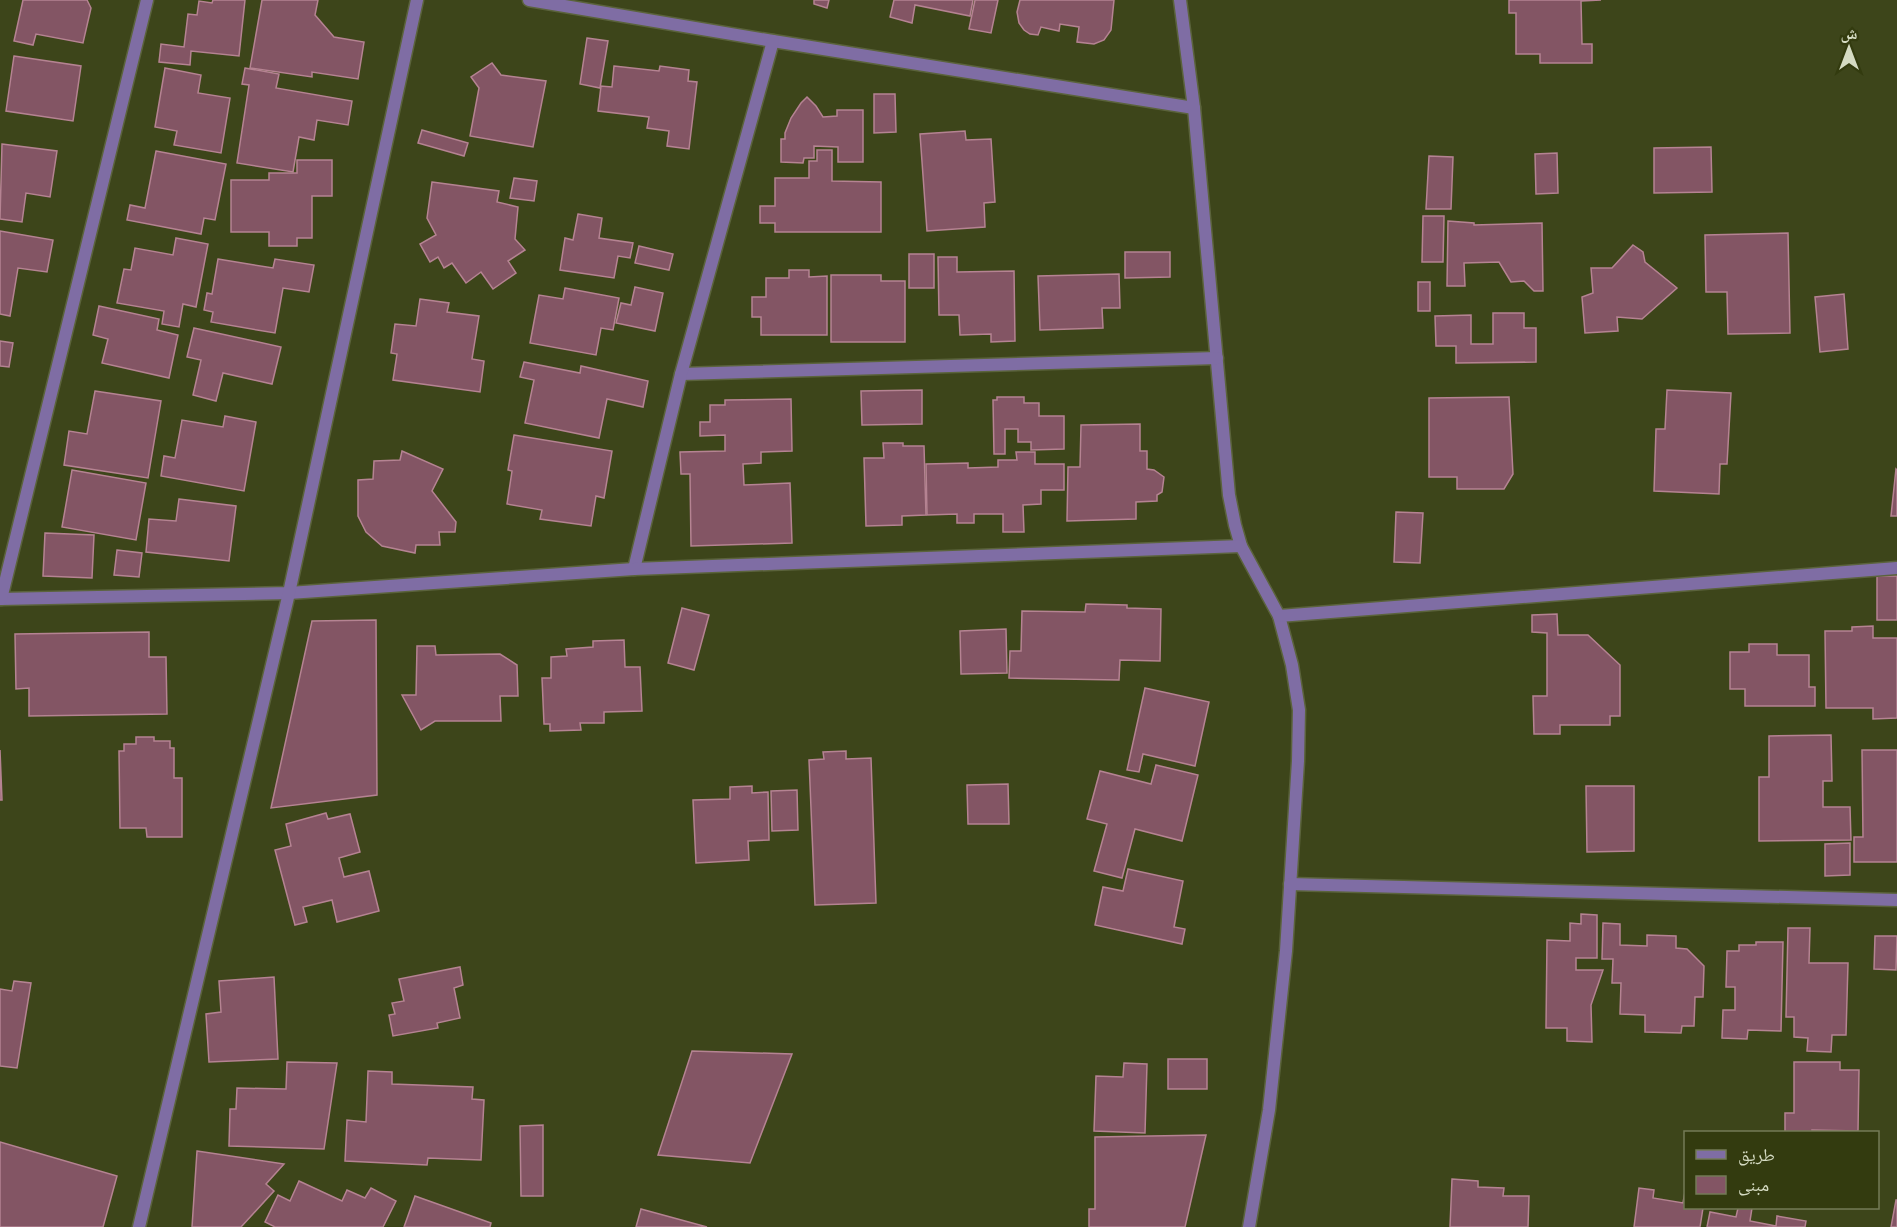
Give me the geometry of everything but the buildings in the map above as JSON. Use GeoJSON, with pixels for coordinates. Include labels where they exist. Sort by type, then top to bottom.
{"type":"FeatureCollection","features":[{"type":"Feature","properties":{"kind":"street"},"geometry":{"type":"LineString","coordinates":[[147,0],[1,599],[289,593],[634,569],[1241,546]]}},
{"type":"Feature","properties":{"kind":"street"},"geometry":{"type":"LineString","coordinates":[[139,1227],[289,593],[417,0]]}},
{"type":"Feature","properties":{"kind":"street"},"geometry":{"type":"LineString","coordinates":[[530,0],[1194,108]]}},
{"type":"Feature","properties":{"kind":"street"},"geometry":{"type":"LineString","coordinates":[[1180,0],[1194,108],[1229,495],[1234,525],[1241,546],[1279,616],[1292,665],[1299,710],[1298,773],[1286,951],[1269,1110],[1249,1227]]}},
{"type":"Feature","properties":{"kind":"street"},"geometry":{"type":"LineString","coordinates":[[634,569],[681,374],[773,41]]}},
{"type":"Feature","properties":{"kind":"street"},"geometry":{"type":"LineString","coordinates":[[681,374],[1217,358]]}},
{"type":"Feature","properties":{"kind":"street"},"geometry":{"type":"LineString","coordinates":[[1279,616],[1897,568]]}},
{"type":"Feature","properties":{"kind":"street"},"geometry":{"type":"LineString","coordinates":[[1290,884],[1897,900]]}}]}
